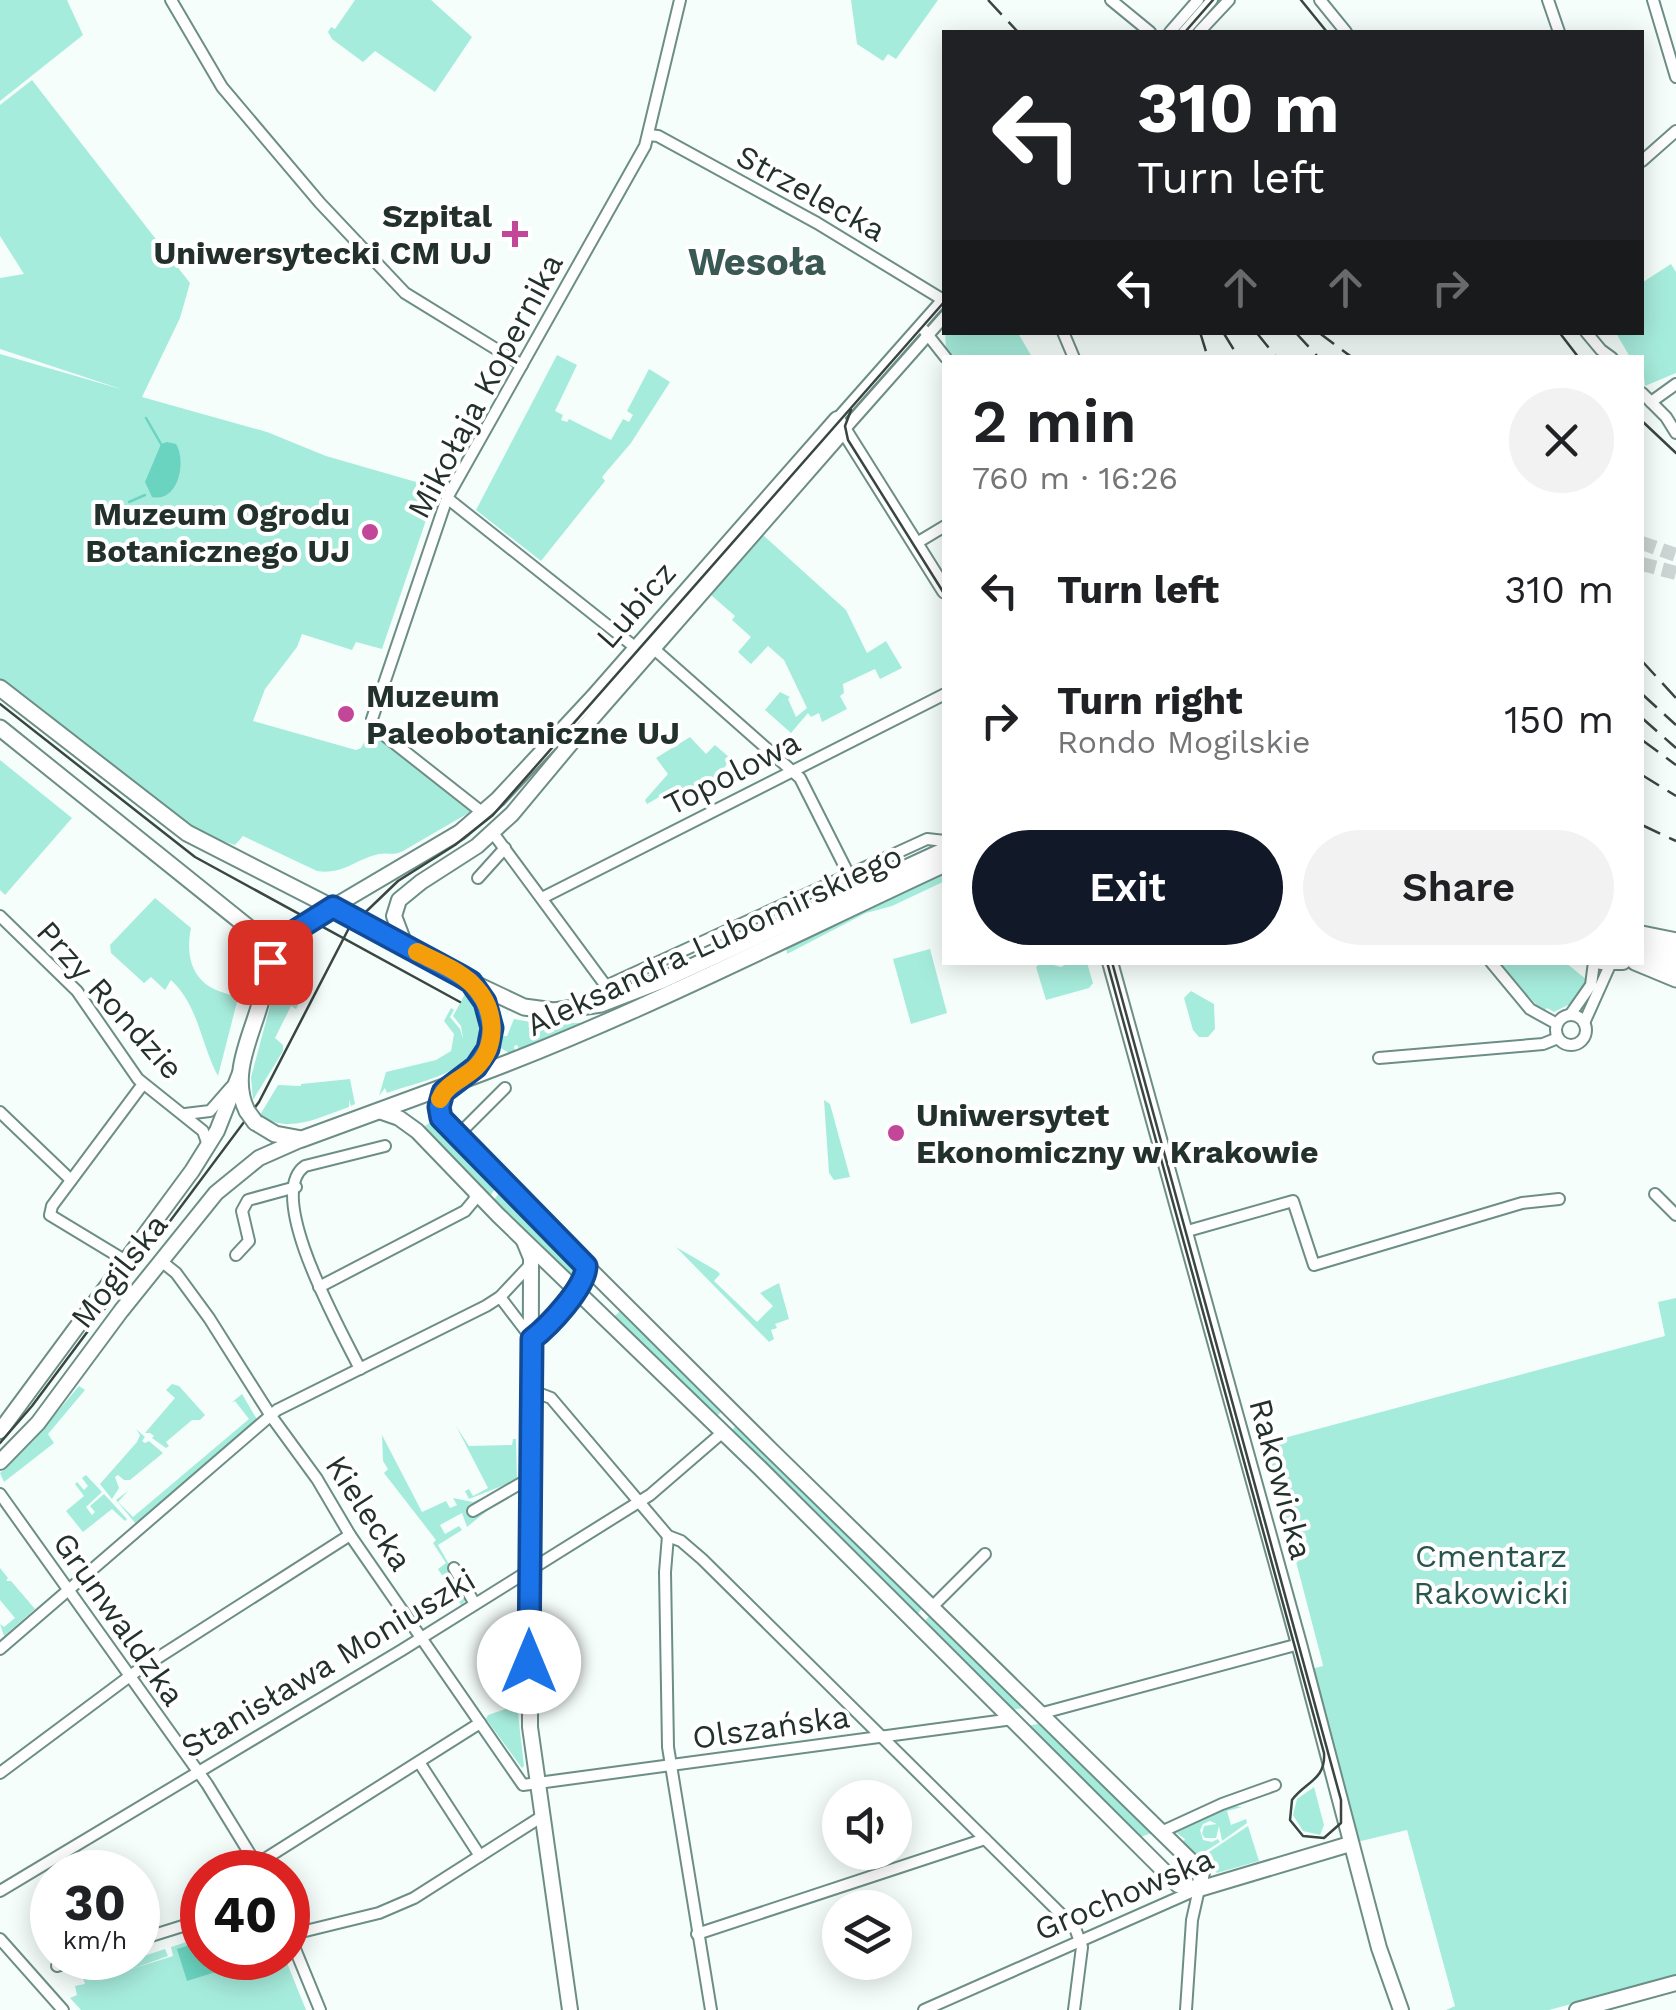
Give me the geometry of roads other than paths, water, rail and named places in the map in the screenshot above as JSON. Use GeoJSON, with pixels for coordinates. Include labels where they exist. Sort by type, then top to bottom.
{"type":"FeatureCollection","features":[{"type":"Feature","properties":{"kind":"main road"},"geometry":{"type":"LineString","coordinates":[[0,688],[187,833],[326,911],[353,918],[471,982],[489,1012],[492,1038],[476,1067],[449,1086],[302,1139],[280,1136],[251,1117],[238,1077],[267,969],[282,943],[326,911]]}},
{"type":"Feature","properties":{"kind":"main road"},"geometry":{"type":"LineString","coordinates":[[0,728],[256,933],[267,969]]}},
{"type":"Feature","properties":{"kind":"main road","name":"Aleksandra Lubomirskiego"},"geometry":{"type":"LineString","coordinates":[[471,982],[524,1007],[554,1011],[601,1004],[663,980],[942,851]]}},
{"type":"Feature","properties":{"kind":"main road","name":"Aleksandra Lubomirskiego"},"geometry":{"type":"LineString","coordinates":[[449,1086],[592,1029],[942,865]]}},
{"type":"Feature","properties":{"kind":"main road"},"geometry":{"type":"LineString","coordinates":[[1644,934],[1676,941]]}},
{"type":"Feature","properties":{"kind":"main road"},"geometry":{"type":"LineString","coordinates":[[1644,945],[1676,966]]}},
{"type":"Feature","properties":{"kind":"main road"},"geometry":{"type":"LineString","coordinates":[[1644,958],[1676,966]]}},
{"type":"Feature","properties":{"kind":"main road"},"geometry":{"type":"LineString","coordinates":[[1644,963],[1676,966]]}},
{"type":"Feature","properties":{"kind":"street"},"geometry":{"type":"LineString","coordinates":[[171,0],[222,86],[320,203],[405,294],[522,365]]}},
{"type":"Feature","properties":{"kind":"street","name":"Mikołaja Kopernika"},"geometry":{"type":"LineString","coordinates":[[483,813],[373,724],[447,498],[645,146],[680,0]]}},
{"type":"Feature","properties":{"kind":"street"},"geometry":{"type":"LineString","coordinates":[[1111,0],[1148,30]]}},
{"type":"Feature","properties":{"kind":"street"},"geometry":{"type":"LineString","coordinates":[[1172,30],[1198,0]]}},
{"type":"Feature","properties":{"kind":"street"},"geometry":{"type":"LineString","coordinates":[[1186,30],[1212,0]]}},
{"type":"Feature","properties":{"kind":"street"},"geometry":{"type":"LineString","coordinates":[[1201,30],[1229,0]]}},
{"type":"Feature","properties":{"kind":"street"},"geometry":{"type":"LineString","coordinates":[[1320,0],[1344,30]]}},
{"type":"Feature","properties":{"kind":"street"},"geometry":{"type":"LineString","coordinates":[[1548,0],[1557,30]]}},
{"type":"Feature","properties":{"kind":"street"},"geometry":{"type":"LineString","coordinates":[[1653,0],[1676,77]]}},
{"type":"Feature","properties":{"kind":"street"},"geometry":{"type":"LineString","coordinates":[[1644,159],[1676,130]]}},
{"type":"Feature","properties":{"kind":"street","name":"Strzelecka"},"geometry":{"type":"LineString","coordinates":[[648,136],[658,136],[942,298]]}},
{"type":"Feature","properties":{"kind":"street","name":"Lubicz"},"geometry":{"type":"LineString","coordinates":[[326,911],[460,832],[483,813],[840,424],[924,330],[942,302]]}},
{"type":"Feature","properties":{"kind":"street","name":"Lubicz"},"geometry":{"type":"LineString","coordinates":[[924,330],[942,318]]}},
{"type":"Feature","properties":{"kind":"street"},"geometry":{"type":"LineString","coordinates":[[924,330],[944,355]]}},
{"type":"Feature","properties":{"kind":"street"},"geometry":{"type":"LineString","coordinates":[[1588,335],[1608,355]]}},
{"type":"Feature","properties":{"kind":"street"},"geometry":{"type":"LineString","coordinates":[[1676,384],[1647,398],[1676,433]]}},
{"type":"Feature","properties":{"kind":"street"},"geometry":{"type":"LineString","coordinates":[[840,424],[942,586]]}},
{"type":"Feature","properties":{"kind":"street","name":"Lubicz"},"geometry":{"type":"LineString","coordinates":[[404,945],[394,916],[398,900],[493,833],[654,648],[840,424]]}},
{"type":"Feature","properties":{"kind":"street"},"geometry":{"type":"LineString","coordinates":[[447,498],[636,648],[654,648],[800,778],[849,876]]}},
{"type":"Feature","properties":{"kind":"street"},"geometry":{"type":"LineString","coordinates":[[915,544],[942,528]]}},
{"type":"Feature","properties":{"kind":"street","name":"Topolowa"},"geometry":{"type":"LineString","coordinates":[[542,898],[942,696]]}},
{"type":"Feature","properties":{"kind":"street"},"geometry":{"type":"LineString","coordinates":[[493,833],[606,986]]}},
{"type":"Feature","properties":{"kind":"street","name":"Aleksandra Lubomirskiego"},"geometry":{"type":"LineString","coordinates":[[601,1004],[601,992],[606,986],[927,839],[942,840]]}},
{"type":"Feature","properties":{"kind":"street"},"geometry":{"type":"LineString","coordinates":[[478,878],[505,848]]}},
{"type":"Feature","properties":{"kind":"street","name":"Przy Rondzie"},"geometry":{"type":"LineString","coordinates":[[0,916],[76,990],[142,1084],[206,1134],[207,1147]]}},
{"type":"Feature","properties":{"kind":"street","name":"Rakowicka"},"geometry":{"type":"LineString","coordinates":[[1111,965],[1350,1844],[1401,2010]]}},
{"type":"Feature","properties":{"kind":"street"},"geometry":{"type":"LineString","coordinates":[[1493,965],[1530,1009],[1558,1024]]}},
{"type":"Feature","properties":{"kind":"street"},"geometry":{"type":"LineString","coordinates":[[1558,1024],[1570,1016],[1595,974],[1605,965]]}},
{"type":"Feature","properties":{"kind":"street"},"geometry":{"type":"LineString","coordinates":[[1558,1038],[1567,1045],[1578,1043],[1585,1034],[1584,1023],[1606,965]]}},
{"type":"Feature","properties":{"kind":"street"},"geometry":{"type":"LineString","coordinates":[[1570,1016],[1584,1023]]}},
{"type":"Feature","properties":{"kind":"street"},"geometry":{"type":"LineString","coordinates":[[1558,1024],[1558,1038]]}},
{"type":"Feature","properties":{"kind":"street"},"geometry":{"type":"LineString","coordinates":[[1378,1058],[1543,1044],[1558,1038]]}},
{"type":"Feature","properties":{"kind":"street","name":"Przy Rondzie"},"geometry":{"type":"LineString","coordinates":[[184,1114],[210,1111],[238,1077]]}},
{"type":"Feature","properties":{"kind":"street","name":"Mogilska"},"geometry":{"type":"LineString","coordinates":[[0,1430],[207,1147],[238,1077]]}},
{"type":"Feature","properties":{"kind":"street"},"geometry":{"type":"LineString","coordinates":[[126,1262],[50,1215],[52,1206],[142,1084]]}},
{"type":"Feature","properties":{"kind":"street"},"geometry":{"type":"LineString","coordinates":[[449,1086],[440,1108],[457,1136],[1202,1872],[1192,1920],[1186,2010]]}},
{"type":"Feature","properties":{"kind":"street"},"geometry":{"type":"LineString","coordinates":[[457,1136],[504,1088]]}},
{"type":"Feature","properties":{"kind":"street"},"geometry":{"type":"LineString","coordinates":[[378,1111],[400,1118],[417,1131],[1178,1884],[1199,1889]]}},
{"type":"Feature","properties":{"kind":"street"},"geometry":{"type":"LineString","coordinates":[[0,1112],[72,1180]]}},
{"type":"Feature","properties":{"kind":"street","name":"Mogilska"},"geometry":{"type":"LineString","coordinates":[[0,1462],[38,1423],[208,1202],[268,1153],[302,1139]]}},
{"type":"Feature","properties":{"kind":"street"},"geometry":{"type":"LineString","coordinates":[[360,1368],[301,1243],[294,1206],[297,1172],[305,1166],[385,1146]]}},
{"type":"Feature","properties":{"kind":"street"},"geometry":{"type":"LineString","coordinates":[[236,1256],[249,1241],[242,1211],[246,1202],[296,1187]]}},
{"type":"Feature","properties":{"kind":"street"},"geometry":{"type":"LineString","coordinates":[[319,1286],[466,1211],[476,1199],[474,1188]]}},
{"type":"Feature","properties":{"kind":"street"},"geometry":{"type":"LineString","coordinates":[[1655,1194],[1676,1215]]}},
{"type":"Feature","properties":{"kind":"street"},"geometry":{"type":"LineString","coordinates":[[1184,1232],[1293,1201],[1314,1265],[1522,1203],[1559,1199]]}},
{"type":"Feature","properties":{"kind":"street"},"geometry":{"type":"LineString","coordinates":[[521,1236],[529,1249],[531,1264],[530,1728],[570,2010]]}},
{"type":"Feature","properties":{"kind":"street"},"geometry":{"type":"LineString","coordinates":[[532,1339],[548,1326],[577,1289],[587,1271],[582,1259]]}},
{"type":"Feature","properties":{"kind":"street","name":"Kielecka"},"geometry":{"type":"LineString","coordinates":[[161,1261],[176,1273],[209,1318],[271,1416],[317,1478],[350,1535],[518,1780],[527,1787],[536,1786]]}},
{"type":"Feature","properties":{"kind":"street"},"geometry":{"type":"LineString","coordinates":[[0,1649],[279,1408],[500,1297],[531,1264]]}},
{"type":"Feature","properties":{"kind":"street"},"geometry":{"type":"LineString","coordinates":[[500,1297],[532,1339]]}},
{"type":"Feature","properties":{"kind":"street"},"geometry":{"type":"LineString","coordinates":[[530,1390],[551,1398],[668,1536],[697,1554],[1075,1928],[1081,1941],[1074,2010]]}},
{"type":"Feature","properties":{"kind":"street"},"geometry":{"type":"LineString","coordinates":[[722,1432],[738,1417]]}},
{"type":"Feature","properties":{"kind":"street","name":"Stanisława Moniuszki"},"geometry":{"type":"LineString","coordinates":[[0,1891],[640,1502],[722,1432]]}},
{"type":"Feature","properties":{"kind":"street"},"geometry":{"type":"LineString","coordinates":[[474,1510],[530,1478]]}},
{"type":"Feature","properties":{"kind":"street","name":"Grunwaldzka"},"geometry":{"type":"LineString","coordinates":[[0,1494],[197,1772],[247,1850]]}},
{"type":"Feature","properties":{"kind":"street"},"geometry":{"type":"LineString","coordinates":[[0,1773],[129,1678],[350,1535]]}},
{"type":"Feature","properties":{"kind":"street"},"geometry":{"type":"LineString","coordinates":[[668,1536],[665,1587],[670,1766],[710,2010]]}},
{"type":"Feature","properties":{"kind":"street"},"geometry":{"type":"LineString","coordinates":[[916,1622],[986,1554]]}},
{"type":"Feature","properties":{"kind":"street"},"geometry":{"type":"LineString","coordinates":[[454,1568],[475,1604]]}},
{"type":"Feature","properties":{"kind":"street"},"geometry":{"type":"LineString","coordinates":[[1014,1719],[1298,1644]]}},
{"type":"Feature","properties":{"kind":"street","name":"Olszańska"},"geometry":{"type":"LineString","coordinates":[[536,1786],[1014,1719]]}},
{"type":"Feature","properties":{"kind":"street"},"geometry":{"type":"LineString","coordinates":[[286,1850],[480,1723]]}},
{"type":"Feature","properties":{"kind":"street"},"geometry":{"type":"LineString","coordinates":[[419,1762],[480,1856]]}},
{"type":"Feature","properties":{"kind":"street"},"geometry":{"type":"LineString","coordinates":[[1160,1832],[1275,1786]]}},
{"type":"Feature","properties":{"kind":"street"},"geometry":{"type":"LineString","coordinates":[[310,1927],[399,1905],[429,1891],[541,1817]]}},
{"type":"Feature","properties":{"kind":"street"},"geometry":{"type":"LineString","coordinates":[[696,1934],[985,1838]]}},
{"type":"Feature","properties":{"kind":"street","name":"Grochowska"},"geometry":{"type":"LineString","coordinates":[[924,2010],[1199,1889],[1350,1844]]}},
{"type":"Feature","properties":{"kind":"street"},"geometry":{"type":"LineString","coordinates":[[0,1939],[63,2010]]}},
{"type":"Feature","properties":{"kind":"street"},"geometry":{"type":"LineString","coordinates":[[308,1980],[320,2010]]}},
{"type":"Feature","properties":{"kind":"street"},"geometry":{"type":"LineString","coordinates":[[1577,2010],[1676,1983]]}},
{"type":"Feature","properties":{"kind":"waterway"},"geometry":{"type":"LineString","coordinates":[[146,418],[161,444]]}},
{"type":"Feature","properties":{"kind":"waterway"},"geometry":{"type":"LineString","coordinates":[[129,502],[145,495]]}},
{"type":"Feature","properties":{"kind":"tunnel"},"geometry":{"type":"LineString","coordinates":[[1644,544],[1676,555]]}},
{"type":"Feature","properties":{"kind":"tunnel"},"geometry":{"type":"LineString","coordinates":[[1644,565],[1676,573]]}},
{"type":"Feature","properties":{"kind":"tram line"},"geometry":{"type":"LineString","coordinates":[[1187,30],[1213,0]]}},
{"type":"Feature","properties":{"kind":"tram line"},"geometry":{"type":"LineString","coordinates":[[1301,0],[1325,30]]}},
{"type":"Feature","properties":{"kind":"tram line"},"geometry":{"type":"LineString","coordinates":[[0,1443],[32,1406],[259,1102],[349,928],[398,881],[493,815],[942,304]]}},
{"type":"Feature","properties":{"kind":"tram line"},"geometry":{"type":"LineString","coordinates":[[1561,335],[1577,355]]}},
{"type":"Feature","properties":{"kind":"tram line"},"geometry":{"type":"LineString","coordinates":[[851,410],[845,426],[848,440],[942,590]]}},
{"type":"Feature","properties":{"kind":"tram line"},"geometry":{"type":"LineString","coordinates":[[1644,423],[1676,453]]}},
{"type":"Feature","properties":{"kind":"tram line"},"geometry":{"type":"LineString","coordinates":[[0,704],[195,857],[460,1002]]}},
{"type":"Feature","properties":{"kind":"tram line"},"geometry":{"type":"LineString","coordinates":[[1108,965],[1324,1753],[1318,1775],[1292,1800],[1290,1820],[1303,1836],[1324,1838],[1341,1823],[1341,1800],[1113,965]]}},
{"type":"Feature","properties":{"kind":"railway"},"geometry":{"type":"LineString","coordinates":[[988,0],[1016,30]]}},
{"type":"Feature","properties":{"kind":"railway"},"geometry":{"type":"LineString","coordinates":[[1201,335],[1207,355]]}},
{"type":"Feature","properties":{"kind":"railway"},"geometry":{"type":"LineString","coordinates":[[1225,335],[1237,355]]}},
{"type":"Feature","properties":{"kind":"railway"},"geometry":{"type":"LineString","coordinates":[[1258,335],[1275,355]]}},
{"type":"Feature","properties":{"kind":"railway"},"geometry":{"type":"LineString","coordinates":[[1298,335],[1316,355]]}},
{"type":"Feature","properties":{"kind":"railway"},"geometry":{"type":"LineString","coordinates":[[1322,335],[1349,355]]}},
{"type":"Feature","properties":{"kind":"railway"},"geometry":{"type":"LineString","coordinates":[[1644,663],[1676,698]]}},
{"type":"Feature","properties":{"kind":"railway"},"geometry":{"type":"LineString","coordinates":[[1644,696],[1676,725]]}},
{"type":"Feature","properties":{"kind":"railway"},"geometry":{"type":"LineString","coordinates":[[1644,720],[1676,748]]}},
{"type":"Feature","properties":{"kind":"railway"},"geometry":{"type":"LineString","coordinates":[[1644,741],[1676,765]]}},
{"type":"Feature","properties":{"kind":"railway"},"geometry":{"type":"LineString","coordinates":[[1644,776],[1676,796]]}},
{"type":"Feature","properties":{"kind":"railway"},"geometry":{"type":"LineString","coordinates":[[1644,826],[1676,841]]}},
{"type":"Feature","properties":{"kind":"place","name":"Szpital Uniwersytecki CM UJ"},"geometry":{"type":"Point","coordinates":[515,234]}},
{"type":"Feature","properties":{"kind":"place","name":"Muzeum Ogrodu Botanicznego UJ"},"geometry":{"type":"Point","coordinates":[370,532]}},
{"type":"Feature","properties":{"kind":"place","name":"Muzeum Paleobotaniczne UJ"},"geometry":{"type":"Point","coordinates":[346,714]}},
{"type":"Feature","properties":{"kind":"place","name":"Uniwersytet Ekonomiczny w Krakowie"},"geometry":{"type":"Point","coordinates":[896,1133]}},
{"type":"Feature","properties":{"kind":"district","name":"Wesoła"},"geometry":{"type":"Point","coordinates":[757,262]}},
{"type":"Feature","properties":{"kind":"park label","name":"Cmentarz Rakowicki"},"geometry":{"type":"Point","coordinates":[1491,1574]}}]}
